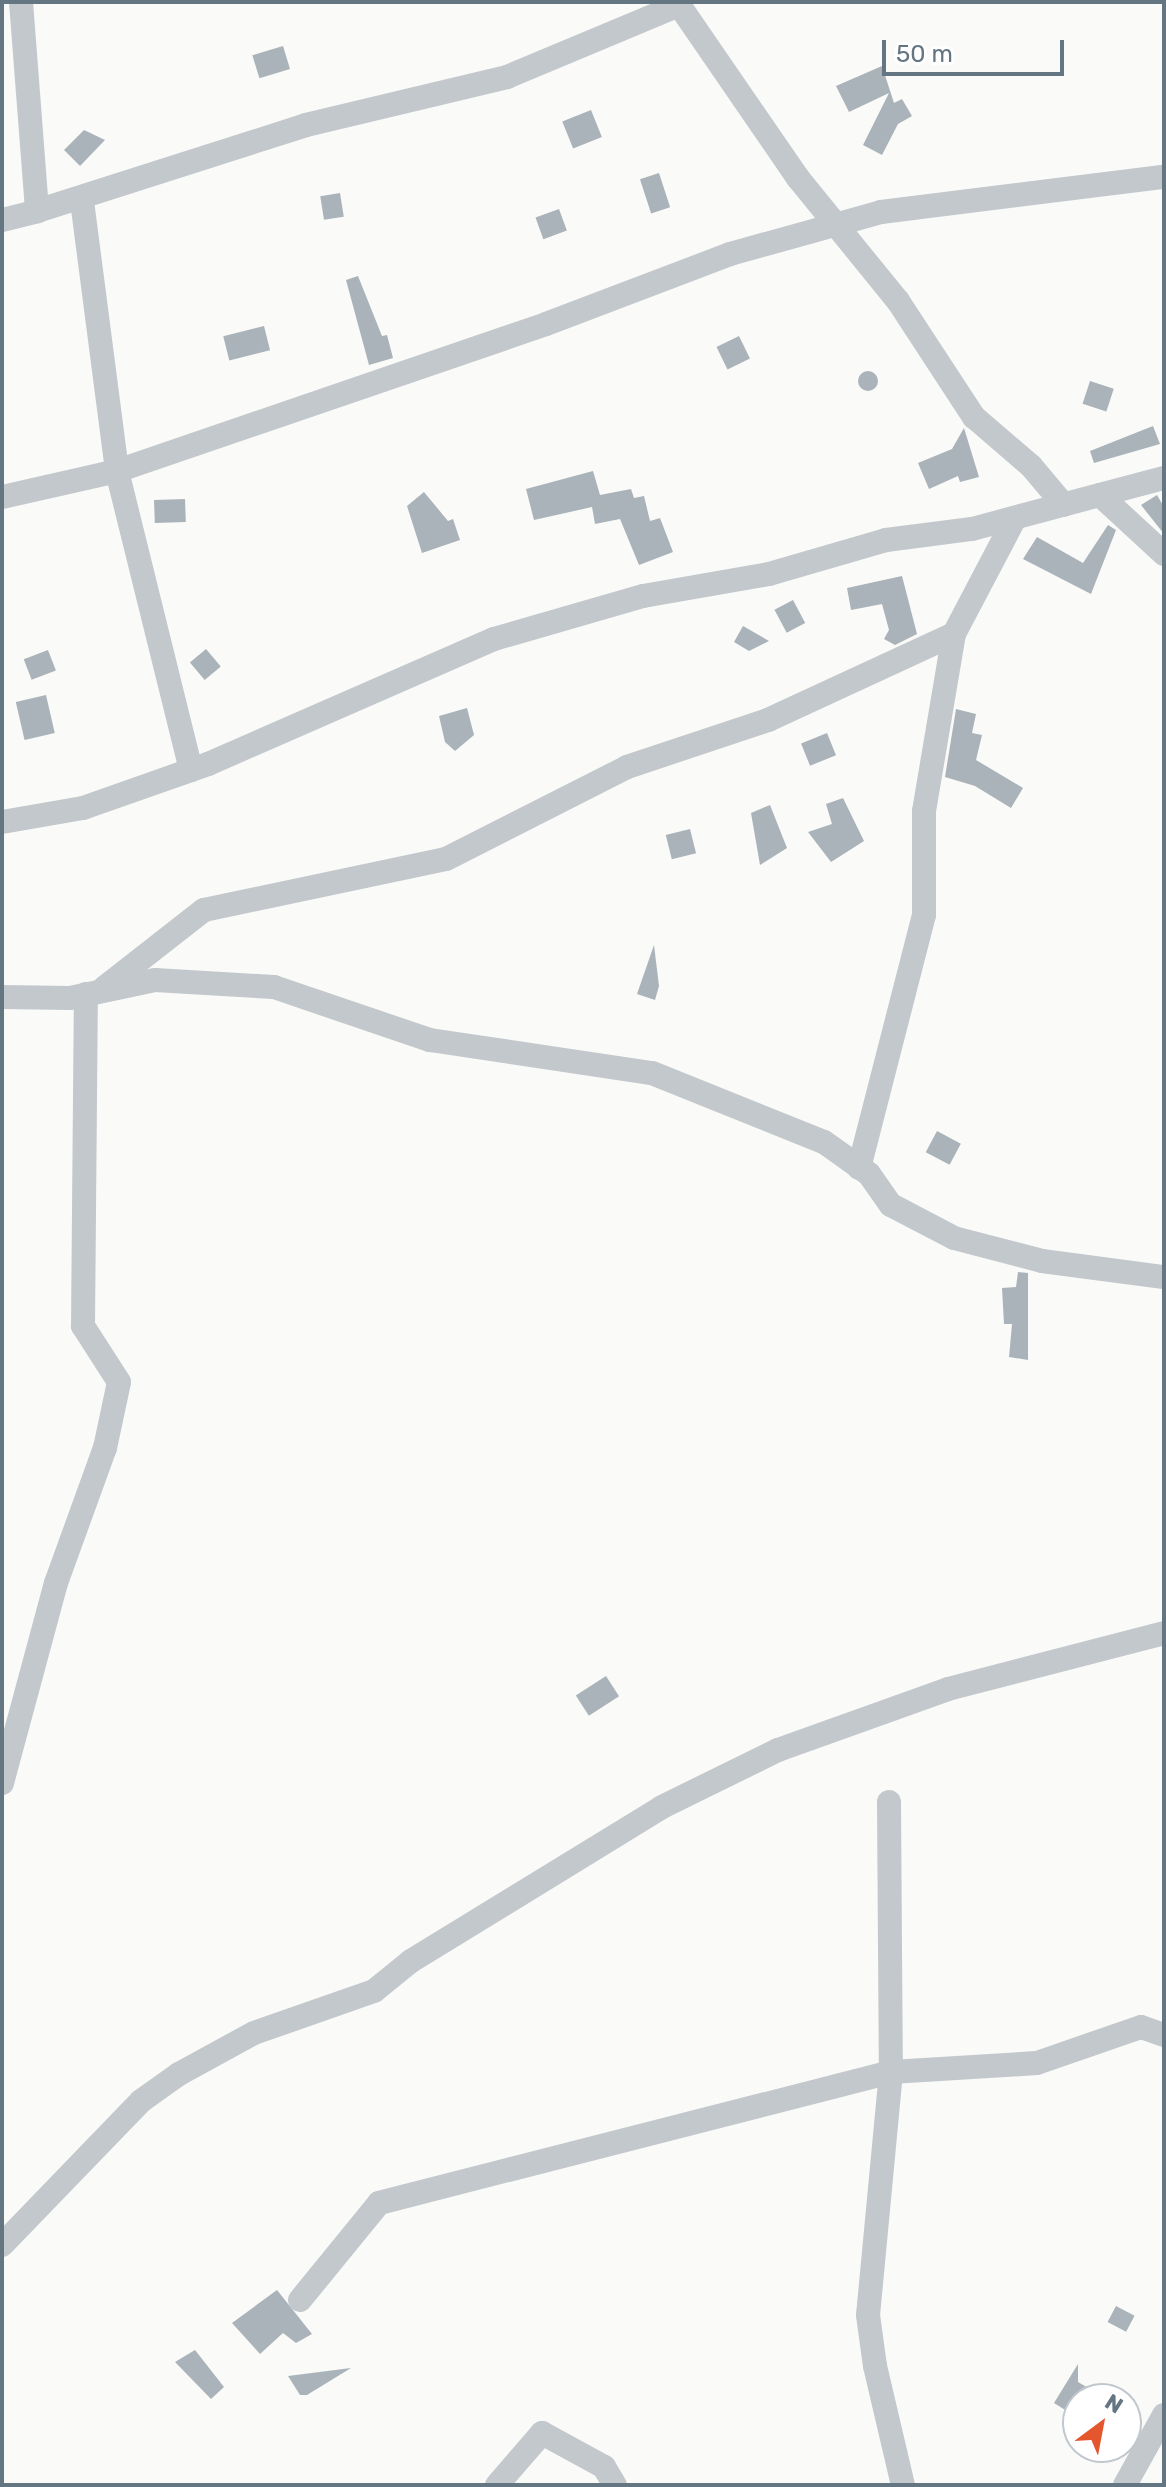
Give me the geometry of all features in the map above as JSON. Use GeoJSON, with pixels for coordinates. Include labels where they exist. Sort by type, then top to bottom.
{"type":"FeatureCollection","features":[{"type":"Feature","properties":{"kind":"street"},"geometry":{"type":"LineString","coordinates":[[21,2],[37,211]]}},
{"type":"Feature","properties":{"kind":"street"},"geometry":{"type":"LineString","coordinates":[[2,220],[82,201],[306,125],[507,77],[678,3],[835,225],[898,301],[974,417],[1031,466],[1064,505]]}},
{"type":"Feature","properties":{"kind":"street"},"geometry":{"type":"LineString","coordinates":[[2,497],[117,471],[546,324],[730,254],[881,212],[1164,177]]}},
{"type":"Feature","properties":{"kind":"street"},"geometry":{"type":"LineString","coordinates":[[82,201],[117,471],[191,770]]}},
{"type":"Feature","properties":{"kind":"street"},"geometry":{"type":"LineString","coordinates":[[2,822],[83,808],[191,770],[494,639],[643,596],[769,574],[886,540],[1015,518],[1164,478]]}},
{"type":"Feature","properties":{"kind":"street"},"geometry":{"type":"LineString","coordinates":[[1100,495],[1164,554]]}},
{"type":"Feature","properties":{"kind":"street"},"geometry":{"type":"LineString","coordinates":[[859,1168],[924,915],[924,811],[954,634],[1015,518]]}},
{"type":"Feature","properties":{"kind":"street"},"geometry":{"type":"LineString","coordinates":[[93,993],[204,910],[446,859],[627,767],[768,720],[954,634]]}},
{"type":"Feature","properties":{"kind":"street"},"geometry":{"type":"LineString","coordinates":[[2,997],[93,993],[155,980],[274,987],[430,1040],[652,1073],[824,1142],[859,1168],[891,1205],[954,1238],[1042,1261],[1164,1277]]}},
{"type":"Feature","properties":{"kind":"street"},"geometry":{"type":"LineString","coordinates":[[2,1783],[56,1583],[105,1448],[119,1382],[83,1326],[93,993]]}},
{"type":"Feature","properties":{"kind":"street"},"geometry":{"type":"LineString","coordinates":[[2,2245],[141,2101],[179,2074],[254,2033],[374,1991],[411,1961],[662,1807],[778,1750],[948,1689],[1164,1633]]}},
{"type":"Feature","properties":{"kind":"street"},"geometry":{"type":"LineString","coordinates":[[889,1802],[891,2072],[868,2315],[903,2485]]}},
{"type":"Feature","properties":{"kind":"street"},"geometry":{"type":"LineString","coordinates":[[300,2300],[379,2203],[891,2072],[1037,2063],[1141,2027],[1164,2035]]}},
{"type":"Feature","properties":{"kind":"street"},"geometry":{"type":"LineString","coordinates":[[1125,2485],[1164,2415]]}},
{"type":"Feature","properties":{"kind":"street"},"geometry":{"type":"LineString","coordinates":[[497,2485],[542,2433],[604,2467],[615,2485]]}},
{"type":"Feature","properties":{"kind":"building"},"geometry":{"type":"Polygon","coordinates":[[[283,46],[290,69],[259,78],[252,55],[283,46]]]}},
{"type":"Feature","properties":{"kind":"building"},"geometry":{"type":"Polygon","coordinates":[[[882,66],[894,103],[902,99],[912,116],[898,124],[882,155],[863,145],[889,93],[849,112],[836,86],[882,66]]]}},
{"type":"Feature","properties":{"kind":"building"},"geometry":{"type":"Polygon","coordinates":[[[591,110],[602,137],[573,149],[562,122],[591,110]]]}},
{"type":"Feature","properties":{"kind":"building"},"geometry":{"type":"Polygon","coordinates":[[[84,130],[105,140],[80,166],[64,150],[84,130]]]}},
{"type":"Feature","properties":{"kind":"building"},"geometry":{"type":"Polygon","coordinates":[[[659,173],[670,207],[651,213],[640,179],[659,173]]]}},
{"type":"Feature","properties":{"kind":"building"},"geometry":{"type":"Polygon","coordinates":[[[340,193],[344,217],[324,220],[320,196],[340,193]]]}},
{"type":"Feature","properties":{"kind":"building"},"geometry":{"type":"Polygon","coordinates":[[[559,209],[567,231],[543,239],[536,218],[559,209]]]}},
{"type":"Feature","properties":{"kind":"building"},"geometry":{"type":"Polygon","coordinates":[[[358,276],[382,336],[387,335],[393,358],[369,365],[346,280],[358,276]]]}},
{"type":"Feature","properties":{"kind":"building"},"geometry":{"type":"Polygon","coordinates":[[[264,326],[270,350],[229,360],[223,336],[264,326]]]}},
{"type":"Feature","properties":{"kind":"building"},"geometry":{"type":"Polygon","coordinates":[[[739,336],[750,358],[727,369],[717,347],[739,336]]]}},
{"type":"Feature","properties":{"kind":"building"},"geometry":{"type":"Polygon","coordinates":[[[868,371],[875,374],[878,381],[875,388],[868,391],[861,388],[858,381],[861,374],[868,371]]]}},
{"type":"Feature","properties":{"kind":"building"},"geometry":{"type":"Polygon","coordinates":[[[1090,381],[1114,389],[1106,412],[1083,404],[1090,381]]]}},
{"type":"Feature","properties":{"kind":"building"},"geometry":{"type":"Polygon","coordinates":[[[1153,426],[1160,444],[1094,463],[1090,451],[1153,426]]]}},
{"type":"Feature","properties":{"kind":"building"},"geometry":{"type":"Polygon","coordinates":[[[964,428],[979,477],[960,482],[958,476],[929,489],[918,463],[952,449],[964,428]]]}},
{"type":"Feature","properties":{"kind":"building"},"geometry":{"type":"Polygon","coordinates":[[[593,471],[600,495],[631,489],[634,498],[644,496],[650,521],[660,518],[673,552],[639,565],[620,519],[595,524],[592,507],[534,520],[526,489],[593,471]]]}},
{"type":"Feature","properties":{"kind":"building"},"geometry":{"type":"Polygon","coordinates":[[[424,492],[448,521],[453,519],[460,540],[422,553],[407,506],[424,492]]]}},
{"type":"Feature","properties":{"kind":"building"},"geometry":{"type":"Polygon","coordinates":[[[1157,495],[1164,507],[1164,534],[1141,505],[1157,495]]]}},
{"type":"Feature","properties":{"kind":"building"},"geometry":{"type":"Polygon","coordinates":[[[185,499],[186,522],[155,523],[154,500],[185,499]]]}},
{"type":"Feature","properties":{"kind":"building"},"geometry":{"type":"Polygon","coordinates":[[[1108,525],[1116,530],[1091,594],[1023,559],[1037,537],[1083,563],[1108,525]]]}},
{"type":"Feature","properties":{"kind":"building"},"geometry":{"type":"Polygon","coordinates":[[[902,576],[917,634],[895,645],[884,639],[889,630],[882,604],[851,610],[847,588],[902,576]]]}},
{"type":"Feature","properties":{"kind":"building"},"geometry":{"type":"Polygon","coordinates":[[[793,600],[805,623],[787,633],[774,610],[793,600]]]}},
{"type":"Feature","properties":{"kind":"building"},"geometry":{"type":"Polygon","coordinates":[[[743,626],[769,641],[749,651],[734,642],[743,626]]]}},
{"type":"Feature","properties":{"kind":"building"},"geometry":{"type":"Polygon","coordinates":[[[206,649],[221,667],[205,680],[190,662],[206,649]]]}},
{"type":"Feature","properties":{"kind":"building"},"geometry":{"type":"Polygon","coordinates":[[[48,650],[56,671],[32,680],[24,659],[48,650]]]}},
{"type":"Feature","properties":{"kind":"building"},"geometry":{"type":"Polygon","coordinates":[[[46,695],[55,733],[25,740],[16,702],[46,695]]]}},
{"type":"Feature","properties":{"kind":"building"},"geometry":{"type":"Polygon","coordinates":[[[467,708],[474,735],[455,751],[445,742],[439,716],[467,708]]]}},
{"type":"Feature","properties":{"kind":"building"},"geometry":{"type":"Polygon","coordinates":[[[956,709],[976,714],[972,733],[982,735],[976,760],[1023,788],[1011,808],[975,786],[945,777],[956,709]]]}},
{"type":"Feature","properties":{"kind":"building"},"geometry":{"type":"Polygon","coordinates":[[[827,733],[836,755],[810,766],[801,743],[827,733]]]}},
{"type":"Feature","properties":{"kind":"building"},"geometry":{"type":"Polygon","coordinates":[[[843,798],[864,841],[831,862],[808,832],[832,824],[826,804],[843,798]]]}},
{"type":"Feature","properties":{"kind":"building"},"geometry":{"type":"Polygon","coordinates":[[[770,805],[787,848],[760,865],[751,813],[770,805]]]}},
{"type":"Feature","properties":{"kind":"building"},"geometry":{"type":"Polygon","coordinates":[[[690,829],[696,853],[672,859],[666,835],[690,829]]]}},
{"type":"Feature","properties":{"kind":"building"},"geometry":{"type":"Polygon","coordinates":[[[654,945],[659,986],[655,1000],[637,994],[654,945]]]}},
{"type":"Feature","properties":{"kind":"building"},"geometry":{"type":"Polygon","coordinates":[[[937,1131],[961,1144],[950,1165],[926,1152],[937,1131]]]}},
{"type":"Feature","properties":{"kind":"building"},"geometry":{"type":"Polygon","coordinates":[[[1018,1272],[1028,1273],[1028,1360],[1009,1357],[1012,1324],[1004,1324],[1002,1288],[1016,1287],[1018,1272]]]}},
{"type":"Feature","properties":{"kind":"building"},"geometry":{"type":"Polygon","coordinates":[[[606,1676],[619,1696],[589,1716],[576,1696],[606,1676]]]}},
{"type":"Feature","properties":{"kind":"building"},"geometry":{"type":"Polygon","coordinates":[[[277,2290],[312,2334],[296,2343],[283,2333],[260,2354],[232,2323],[277,2290]]]}},
{"type":"Feature","properties":{"kind":"building"},"geometry":{"type":"Polygon","coordinates":[[[1116,2306],[1135,2316],[1126,2332],[1108,2322],[1116,2306]]]}},
{"type":"Feature","properties":{"kind":"building"},"geometry":{"type":"Polygon","coordinates":[[[195,2350],[224,2387],[211,2399],[175,2362],[195,2350]]]}},
{"type":"Feature","properties":{"kind":"building"},"geometry":{"type":"Polygon","coordinates":[[[1078,2364],[1080,2383],[1066,2383],[1078,2364]]]}},
{"type":"Feature","properties":{"kind":"building"},"geometry":{"type":"Polygon","coordinates":[[[351,2368],[307,2395],[300,2395],[288,2376],[351,2368]]]}},
{"type":"Feature","properties":{"kind":"building"},"geometry":{"type":"Polygon","coordinates":[[[1062,2390],[1062,2408],[1054,2403],[1062,2390]]]}}]}
